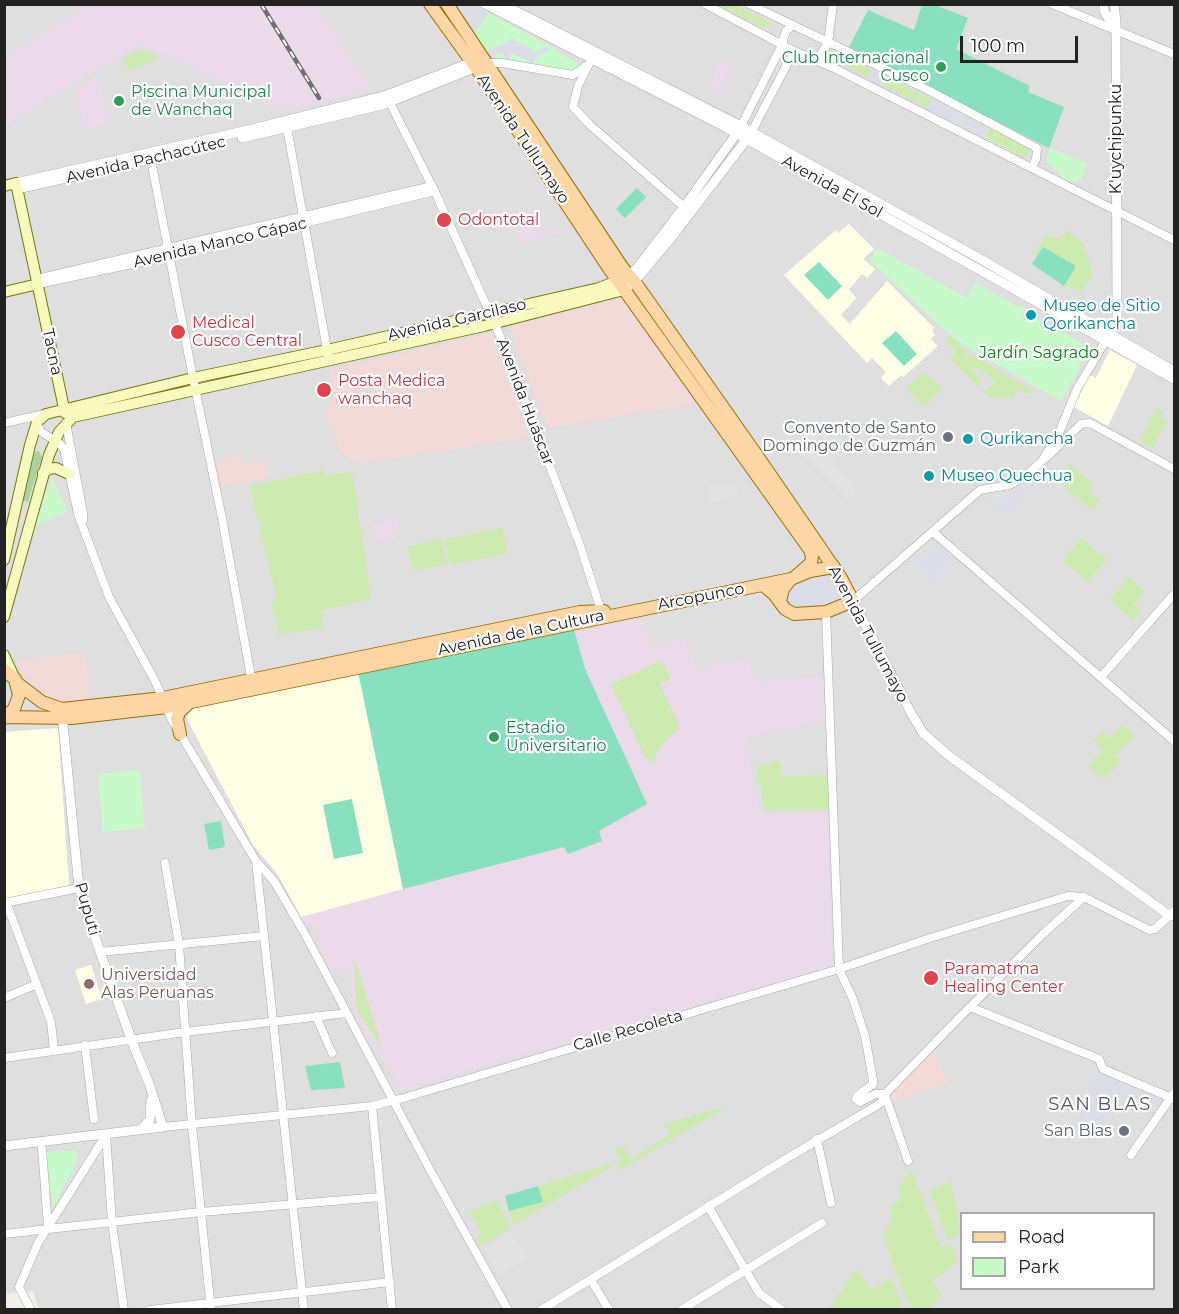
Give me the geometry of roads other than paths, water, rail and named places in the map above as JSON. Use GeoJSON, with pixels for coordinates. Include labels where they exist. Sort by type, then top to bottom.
{"type":"FeatureCollection","features":[{"type":"Feature","properties":{"kind":"main road","name":"Avenida Tullumayo"},"geometry":{"type":"LineString","coordinates":[[430,4],[478,64],[810,550],[811,563],[793,578]]}},
{"type":"Feature","properties":{"kind":"main road","name":"Avenida Tullumayo"},"geometry":{"type":"LineString","coordinates":[[447,4],[478,64]]}},
{"type":"Feature","properties":{"kind":"main road","name":"Avenida Pachacútec"},"geometry":{"type":"LineString","coordinates":[[4,192],[12,186]]}},
{"type":"Feature","properties":{"kind":"main road","name":"Tacna"},"geometry":{"type":"LineString","coordinates":[[12,186],[37,281],[64,409],[64,425]]}},
{"type":"Feature","properties":{"kind":"main road","name":"Avenida Manco Cápac"},"geometry":{"type":"LineString","coordinates":[[4,286],[37,281]]}},
{"type":"Feature","properties":{"kind":"main road","name":"Avenida Manco Cápac"},"geometry":{"type":"LineString","coordinates":[[4,292],[37,281]]}},
{"type":"Feature","properties":{"kind":"main road","name":"Avenida Tullumayo"},"geometry":{"type":"LineString","coordinates":[[626,282],[858,598]]}},
{"type":"Feature","properties":{"kind":"main road","name":"Avenida Garcilaso"},"geometry":{"type":"LineString","coordinates":[[37,422],[46,414],[64,409],[328,355],[492,318],[626,282]]}},
{"type":"Feature","properties":{"kind":"main road","name":"Avenida Garcilaso"},"geometry":{"type":"LineString","coordinates":[[64,425],[78,415],[194,383]]}},
{"type":"Feature","properties":{"kind":"main road"},"geometry":{"type":"LineString","coordinates":[[4,560],[37,422]]}},
{"type":"Feature","properties":{"kind":"main road"},"geometry":{"type":"LineString","coordinates":[[4,617],[43,473],[54,440],[64,425]]}},
{"type":"Feature","properties":{"kind":"main road"},"geometry":{"type":"LineString","coordinates":[[43,473],[56,468],[69,474]]}},
{"type":"Feature","properties":{"kind":"main road","name":"Arcopunco"},"geometry":{"type":"LineString","coordinates":[[605,614],[763,585],[793,578],[810,571],[834,567]]}},
{"type":"Feature","properties":{"kind":"main road"},"geometry":{"type":"LineString","coordinates":[[780,602],[783,589],[793,578]]}},
{"type":"Feature","properties":{"kind":"main road"},"geometry":{"type":"LineString","coordinates":[[763,585],[774,594],[785,609],[794,615],[826,612],[858,598]]}},
{"type":"Feature","properties":{"kind":"main road","name":"Avenida de la Cultura"},"geometry":{"type":"LineString","coordinates":[[5,717],[63,717],[165,702],[425,649],[580,612],[605,614]]}},
{"type":"Feature","properties":{"kind":"main road"},"geometry":{"type":"LineString","coordinates":[[4,655],[19,692],[14,709],[5,717]]}},
{"type":"Feature","properties":{"kind":"main road"},"geometry":{"type":"LineString","coordinates":[[12,677],[63,717]]}},
{"type":"Feature","properties":{"kind":"main road","name":"Avenida de la Cultura"},"geometry":{"type":"LineString","coordinates":[[165,702],[190,702],[253,685]]}},
{"type":"Feature","properties":{"kind":"main road"},"geometry":{"type":"LineString","coordinates":[[180,734],[177,726],[179,712],[190,702]]}},
{"type":"Feature","properties":{"kind":"street","name":"Avenida El Sol"},"geometry":{"type":"LineString","coordinates":[[485,4],[739,130],[1108,337],[1174,371]]}},
{"type":"Feature","properties":{"kind":"street","name":"Avenida El Sol"},"geometry":{"type":"LineString","coordinates":[[502,4],[592,59]]}},
{"type":"Feature","properties":{"kind":"street"},"geometry":{"type":"LineString","coordinates":[[705,4],[794,51],[817,60],[1174,240]]}},
{"type":"Feature","properties":{"kind":"street"},"geometry":{"type":"LineString","coordinates":[[749,4],[926,89],[1037,148],[1032,168]]}},
{"type":"Feature","properties":{"kind":"street"},"geometry":{"type":"LineString","coordinates":[[817,60],[828,43],[833,4]]}},
{"type":"Feature","properties":{"kind":"street"},"geometry":{"type":"LineString","coordinates":[[1052,4],[1174,54]]}},
{"type":"Feature","properties":{"kind":"street"},"geometry":{"type":"LineString","coordinates":[[1104,4],[1104,11],[1116,30]]}},
{"type":"Feature","properties":{"kind":"street","name":"K'uychipunku"},"geometry":{"type":"LineString","coordinates":[[1108,337],[1117,320],[1114,4]]}},
{"type":"Feature","properties":{"kind":"street"},"geometry":{"type":"LineString","coordinates":[[626,282],[684,207],[739,130],[786,32],[793,25]]}},
{"type":"Feature","properties":{"kind":"street"},"geometry":{"type":"LineString","coordinates":[[626,282],[665,246],[749,136],[794,51]]}},
{"type":"Feature","properties":{"kind":"street"},"geometry":{"type":"LineString","coordinates":[[478,64],[502,63],[573,75],[592,59]]}},
{"type":"Feature","properties":{"kind":"street"},"geometry":{"type":"LineString","coordinates":[[592,59],[578,86],[573,103],[575,111],[684,207]]}},
{"type":"Feature","properties":{"kind":"street","name":"Avenida Pachacútec"},"geometry":{"type":"LineString","coordinates":[[388,99],[440,74],[478,64]]}},
{"type":"Feature","properties":{"kind":"street","name":"Avenida Pachacútec"},"geometry":{"type":"LineString","coordinates":[[12,186],[150,156],[388,99],[478,64]]}},
{"type":"Feature","properties":{"kind":"street"},"geometry":{"type":"LineString","coordinates":[[573,75],[578,86]]}},
{"type":"Feature","properties":{"kind":"street","name":"Avenida Huáscar"},"geometry":{"type":"LineString","coordinates":[[388,99],[433,189],[492,318],[605,614]]}},
{"type":"Feature","properties":{"kind":"street"},"geometry":{"type":"LineString","coordinates":[[286,124],[328,355]]}},
{"type":"Feature","properties":{"kind":"street"},"geometry":{"type":"LineString","coordinates":[[150,156],[253,685]]}},
{"type":"Feature","properties":{"kind":"street","name":"Avenida Manco Cápac"},"geometry":{"type":"LineString","coordinates":[[37,281],[170,252],[433,189]]}},
{"type":"Feature","properties":{"kind":"street"},"geometry":{"type":"LineString","coordinates":[[1042,461],[1059,433],[1077,389],[1108,337]]}},
{"type":"Feature","properties":{"kind":"street","name":"Avenida El Sol"},"geometry":{"type":"LineString","coordinates":[[1108,337],[1174,379]]}},
{"type":"Feature","properties":{"kind":"street"},"geometry":{"type":"LineString","coordinates":[[4,423],[46,414]]}},
{"type":"Feature","properties":{"kind":"street","name":"Tacna"},"geometry":{"type":"LineString","coordinates":[[37,422],[40,431],[64,449],[78,514],[109,597],[180,734],[256,861]]}},
{"type":"Feature","properties":{"kind":"street"},"geometry":{"type":"LineString","coordinates":[[858,598],[980,490],[1009,485],[1023,478],[1054,452],[1081,424],[1090,423],[1174,470]]}},
{"type":"Feature","properties":{"kind":"street","name":"Tacna"},"geometry":{"type":"LineString","coordinates":[[64,425],[83,513],[82,522]]}},
{"type":"Feature","properties":{"kind":"street"},"geometry":{"type":"LineString","coordinates":[[933,532],[1174,741]]}},
{"type":"Feature","properties":{"kind":"street"},"geometry":{"type":"LineString","coordinates":[[1101,677],[1174,594]]}},
{"type":"Feature","properties":{"kind":"street","name":"Avenida Tullumayo"},"geometry":{"type":"LineString","coordinates":[[858,598],[911,713],[923,733],[948,755],[1173,916]]}},
{"type":"Feature","properties":{"kind":"street"},"geometry":{"type":"LineString","coordinates":[[826,612],[839,969],[854,999],[865,1036],[873,1080],[873,1084],[856,1099],[860,1102],[875,1094],[885,1094]]}},
{"type":"Feature","properties":{"kind":"street","name":"Puputi"},"geometry":{"type":"LineString","coordinates":[[63,717],[79,888],[131,1040],[164,1127]]}},
{"type":"Feature","properties":{"kind":"street"},"geometry":{"type":"LineString","coordinates":[[256,861],[304,1310]]}},
{"type":"Feature","properties":{"kind":"street"},"geometry":{"type":"LineString","coordinates":[[256,861],[274,881],[305,934],[392,1101],[508,1310]]}},
{"type":"Feature","properties":{"kind":"street"},"geometry":{"type":"LineString","coordinates":[[165,863],[179,944],[192,1125],[211,1306]]}},
{"type":"Feature","properties":{"kind":"street"},"geometry":{"type":"LineString","coordinates":[[54,1050],[51,1022],[5,903],[79,888]]}},
{"type":"Feature","properties":{"kind":"street"},"geometry":{"type":"LineString","coordinates":[[541,1310],[817,1139],[881,1103],[885,1094],[970,1007],[1084,897],[1149,930],[1155,929],[1173,916]]}},
{"type":"Feature","properties":{"kind":"street","name":"Calle Recoleta"},"geometry":{"type":"LineString","coordinates":[[164,1127],[372,1106],[392,1101],[839,969],[1056,899],[1084,897]]}},
{"type":"Feature","properties":{"kind":"street"},"geometry":{"type":"LineString","coordinates":[[100,952],[264,936]]}},
{"type":"Feature","properties":{"kind":"street"},"geometry":{"type":"LineString","coordinates":[[4,998],[37,984]]}},
{"type":"Feature","properties":{"kind":"street"},"geometry":{"type":"LineString","coordinates":[[970,1007],[1099,1059],[1103,1069],[1174,1097],[1131,1155]]}},
{"type":"Feature","properties":{"kind":"street"},"geometry":{"type":"LineString","coordinates":[[4,1058],[85,1045],[347,1012]]}},
{"type":"Feature","properties":{"kind":"street"},"geometry":{"type":"LineString","coordinates":[[316,1016],[332,1053]]}},
{"type":"Feature","properties":{"kind":"street"},"geometry":{"type":"LineString","coordinates":[[85,1045],[94,1119]]}},
{"type":"Feature","properties":{"kind":"street","name":"Puputi"},"geometry":{"type":"LineString","coordinates":[[140,1130],[150,1120],[150,1086]]}},
{"type":"Feature","properties":{"kind":"street"},"geometry":{"type":"LineString","coordinates":[[885,1094],[908,1161]]}},
{"type":"Feature","properties":{"kind":"street"},"geometry":{"type":"LineString","coordinates":[[372,1106],[393,1310]]}},
{"type":"Feature","properties":{"kind":"street"},"geometry":{"type":"LineString","coordinates":[[4,1146],[164,1127]]}},
{"type":"Feature","properties":{"kind":"street"},"geometry":{"type":"LineString","coordinates":[[106,1135],[112,1222],[124,1310]]}},
{"type":"Feature","properties":{"kind":"street"},"geometry":{"type":"LineString","coordinates":[[31,1310],[19,1287],[38,1242],[106,1135]]}},
{"type":"Feature","properties":{"kind":"street"},"geometry":{"type":"LineString","coordinates":[[817,1139],[831,1203]]}},
{"type":"Feature","properties":{"kind":"street"},"geometry":{"type":"LineString","coordinates":[[42,1149],[47,1229]]}},
{"type":"Feature","properties":{"kind":"street"},"geometry":{"type":"LineString","coordinates":[[4,1234],[201,1212],[380,1197]]}},
{"type":"Feature","properties":{"kind":"street"},"geometry":{"type":"LineString","coordinates":[[708,1206],[759,1293],[782,1310]]}},
{"type":"Feature","properties":{"kind":"street"},"geometry":{"type":"LineString","coordinates":[[681,1310],[693,1306],[745,1269],[822,1223]]}},
{"type":"Feature","properties":{"kind":"street"},"geometry":{"type":"LineString","coordinates":[[591,1280],[609,1310]]}},
{"type":"Feature","properties":{"kind":"street"},"geometry":{"type":"LineString","coordinates":[[150,1310],[211,1306],[390,1282]]}},
{"type":"Feature","properties":{"kind":"railway"},"geometry":{"type":"LineString","coordinates":[[261,4],[319,98]]}},
{"type":"Feature","properties":{"kind":"place","name":"Club Internacional Cusco"},"geometry":{"type":"Point","coordinates":[941,67]}},
{"type":"Feature","properties":{"kind":"place","name":"Piscina Municipal de Wanchaq"},"geometry":{"type":"Point","coordinates":[119,101]}},
{"type":"Feature","properties":{"kind":"place","name":"Odontotal"},"geometry":{"type":"Point","coordinates":[444,220]}},
{"type":"Feature","properties":{"kind":"place","name":"Museo de Sitio Qorikancha"},"geometry":{"type":"Point","coordinates":[1031,315]}},
{"type":"Feature","properties":{"kind":"place","name":"Medical Cusco Central"},"geometry":{"type":"Point","coordinates":[178,332]}},
{"type":"Feature","properties":{"kind":"place","name":"Posta Medica wanchaq"},"geometry":{"type":"Point","coordinates":[324,390]}},
{"type":"Feature","properties":{"kind":"place","name":"Convento de Santo Domingo de Guzmán"},"geometry":{"type":"Point","coordinates":[948,437]}},
{"type":"Feature","properties":{"kind":"place","name":"Qurikancha"},"geometry":{"type":"Point","coordinates":[968,439]}},
{"type":"Feature","properties":{"kind":"place","name":"Museo Quechua"},"geometry":{"type":"Point","coordinates":[929,476]}},
{"type":"Feature","properties":{"kind":"place","name":"Estadio Universitario"},"geometry":{"type":"Point","coordinates":[494,737]}},
{"type":"Feature","properties":{"kind":"place","name":"Paramatma Healing Center"},"geometry":{"type":"Point","coordinates":[931,978]}},
{"type":"Feature","properties":{"kind":"place","name":"Universidad Alas Peruanas"},"geometry":{"type":"Point","coordinates":[89,984]}},
{"type":"Feature","properties":{"kind":"place","name":"San Blas"},"geometry":{"type":"Point","coordinates":[1124,1131]}},
{"type":"Feature","properties":{"kind":"district","name":"SAN BLAS"},"geometry":{"type":"Point","coordinates":[1100,1105]}},
{"type":"Feature","properties":{"kind":"park label","name":"Jardín Sagrado"},"geometry":{"type":"Point","coordinates":[1039,353]}}]}
